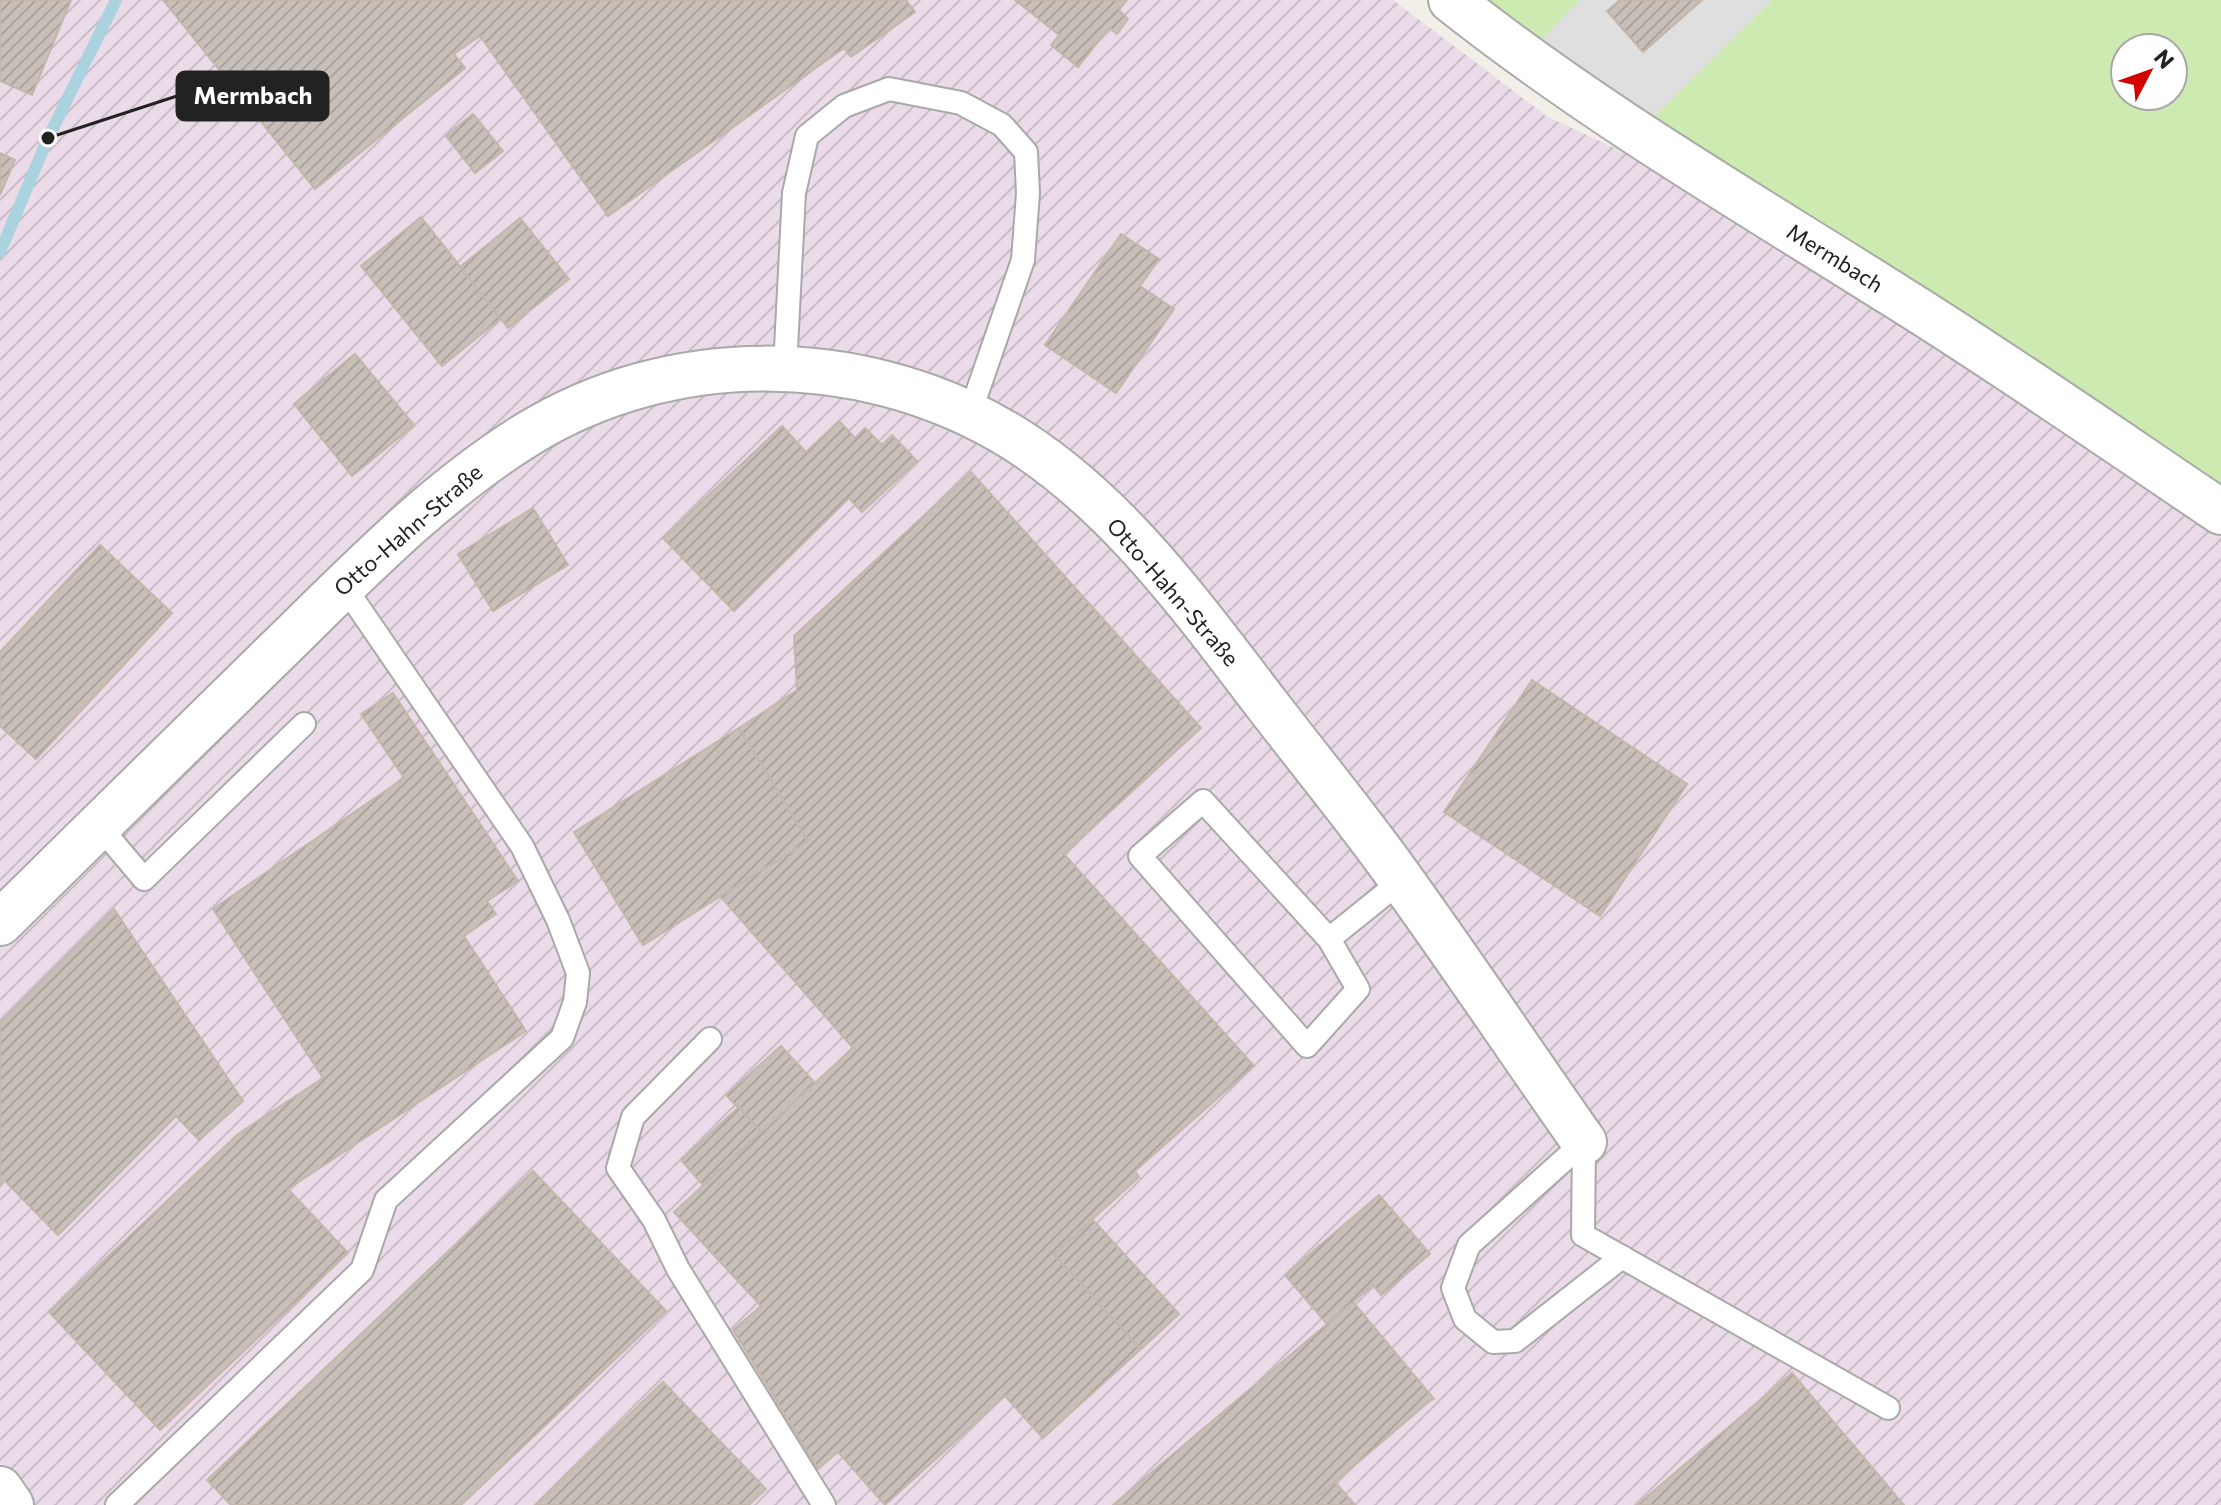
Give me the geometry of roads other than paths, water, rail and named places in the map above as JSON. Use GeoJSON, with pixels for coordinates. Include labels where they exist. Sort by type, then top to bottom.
{"type":"FeatureCollection","features":[{"type":"Feature","properties":{"kind":"street","name":"Mermbach"},"geometry":{"type":"LineString","coordinates":[[1451,0],[1570,88],[1730,193],[1902,299],[2221,512]]}},
{"type":"Feature","properties":{"kind":"street","name":"Otto-Hahn-Straße"},"geometry":{"type":"LineString","coordinates":[[0,923],[344,586],[473,470],[534,430],[626,387],[733,369],[811,369],[865,378],[1000,430],[1062,473],[1126,533],[1208,628],[1401,881],[1584,1142]]}},
{"type":"Feature","properties":{"kind":"street"},"geometry":{"type":"LineString","coordinates":[[0,1489],[11,1505]]}},
{"type":"Feature","properties":{"kind":"lane"},"geometry":{"type":"LineString","coordinates":[[785,368],[794,193],[807,136],[844,106],[889,89],[961,103],[1002,125],[1026,152],[1028,193],[1023,260],[969,416]]}},
{"type":"Feature","properties":{"kind":"lane"},"geometry":{"type":"LineString","coordinates":[[117,1505],[362,1270],[386,1200],[562,1038],[575,1002],[578,973],[558,920],[522,846],[344,586]]}},
{"type":"Feature","properties":{"kind":"lane"},"geometry":{"type":"LineString","coordinates":[[99,826],[144,879],[304,724]]}},
{"type":"Feature","properties":{"kind":"lane"},"geometry":{"type":"LineString","coordinates":[[1203,801],[1329,939],[1358,989],[1307,1046],[1140,856],[1203,801]]}},
{"type":"Feature","properties":{"kind":"lane"},"geometry":{"type":"LineString","coordinates":[[1329,939],[1401,881]]}},
{"type":"Feature","properties":{"kind":"lane"},"geometry":{"type":"LineString","coordinates":[[710,1039],[633,1117],[618,1168],[654,1220],[678,1269],[824,1505]]}},
{"type":"Feature","properties":{"kind":"lane"},"geometry":{"type":"LineString","coordinates":[[1584,1142],[1583,1235],[1888,1408]]}},
{"type":"Feature","properties":{"kind":"lane"},"geometry":{"type":"LineString","coordinates":[[1584,1142],[1469,1245],[1453,1288],[1465,1319],[1493,1342],[1515,1341],[1622,1257]]}},
{"type":"Feature","properties":{"kind":"waterway","name":"Mermbach"},"geometry":{"type":"LineString","coordinates":[[0,252],[48,138],[116,0]]}},
{"type":"Feature","properties":{"kind":"place","name":"Mermbach"},"geometry":{"type":"Point","coordinates":[48,138]}}]}
